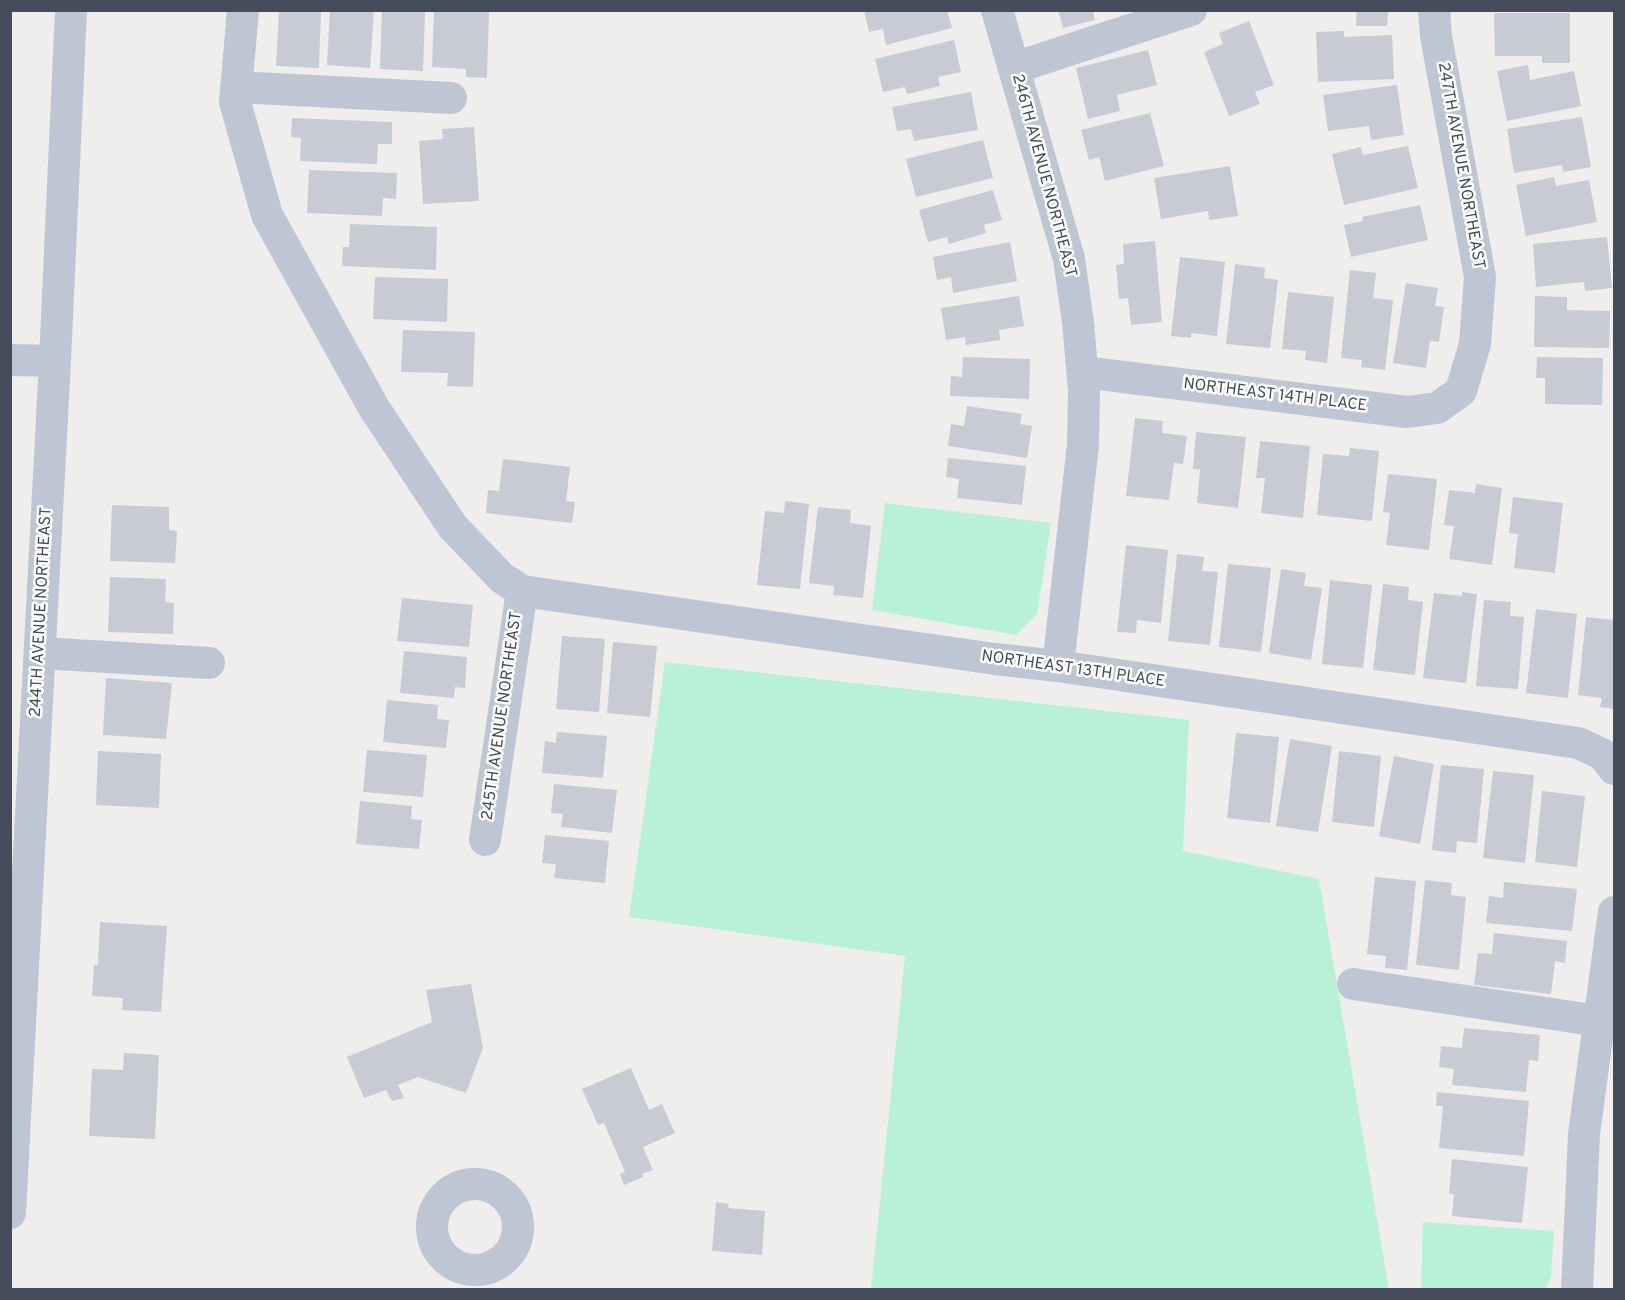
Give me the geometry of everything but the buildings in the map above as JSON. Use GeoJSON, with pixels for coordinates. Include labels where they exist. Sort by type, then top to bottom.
{"type":"FeatureCollection","features":[{"type":"Feature","properties":{"kind":"street","name":"244TH AVENUE NORTHEAST"},"geometry":{"type":"LineString","coordinates":[[10,1213],[55,361],[70,10]]}},
{"type":"Feature","properties":{"kind":"street"},"geometry":{"type":"LineString","coordinates":[[243,10],[235,102],[267,215],[374,408],[453,527],[502,578],[522,591]]}},
{"type":"Feature","properties":{"kind":"street","name":"246TH AVENUE NORTHEAST"},"geometry":{"type":"LineString","coordinates":[[997,10],[1069,259],[1083,372],[1083,445],[1058,666]]}},
{"type":"Feature","properties":{"kind":"street"},"geometry":{"type":"LineString","coordinates":[[1014,68],[1191,10]]}},
{"type":"Feature","properties":{"kind":"street","name":"247TH AVENUE NORTHEAST"},"geometry":{"type":"LineString","coordinates":[[1434,10],[1436,36],[1480,278],[1475,344],[1461,391]]}},
{"type":"Feature","properties":{"kind":"street"},"geometry":{"type":"LineString","coordinates":[[236,87],[451,98]]}},
{"type":"Feature","properties":{"kind":"street"},"geometry":{"type":"LineString","coordinates":[[10,360],[55,361]]}},
{"type":"Feature","properties":{"kind":"street","name":"NORTHEAST 14TH PLACE"},"geometry":{"type":"LineString","coordinates":[[1083,372],[1407,412],[1437,408],[1461,391]]}},
{"type":"Feature","properties":{"kind":"street","name":"NORTHEAST 13TH PLACE"},"geometry":{"type":"LineString","coordinates":[[522,591],[1058,666],[1578,743],[1602,754],[1614,769]]}},
{"type":"Feature","properties":{"kind":"street","name":"245TH AVENUE NORTHEAST"},"geometry":{"type":"LineString","coordinates":[[485,840],[522,591]]}},
{"type":"Feature","properties":{"kind":"street"},"geometry":{"type":"LineString","coordinates":[[40,653],[209,663]]}},
{"type":"Feature","properties":{"kind":"street"},"geometry":{"type":"LineString","coordinates":[[1577,1290],[1584,1134],[1614,912]]}},
{"type":"Feature","properties":{"kind":"street"},"geometry":{"type":"LineString","coordinates":[[1353,984],[1599,1021]]}},
{"type":"Feature","properties":{"kind":"green space"},"geometry":{"type":"Polygon","coordinates":[[[885,503],[1051,523],[1037,614],[1016,635],[872,610],[885,503]]]}},
{"type":"Feature","properties":{"kind":"green space"},"geometry":{"type":"Polygon","coordinates":[[[665,662],[1189,720],[1183,851],[1319,879],[1389,1289],[871,1289],[905,956],[629,917],[665,662]]]}},
{"type":"Feature","properties":{"kind":"green space"},"geometry":{"type":"Polygon","coordinates":[[[1423,1222],[1554,1231],[1551,1277],[1546,1288],[1544,1290],[1421,1289],[1423,1222]]]}}]}
